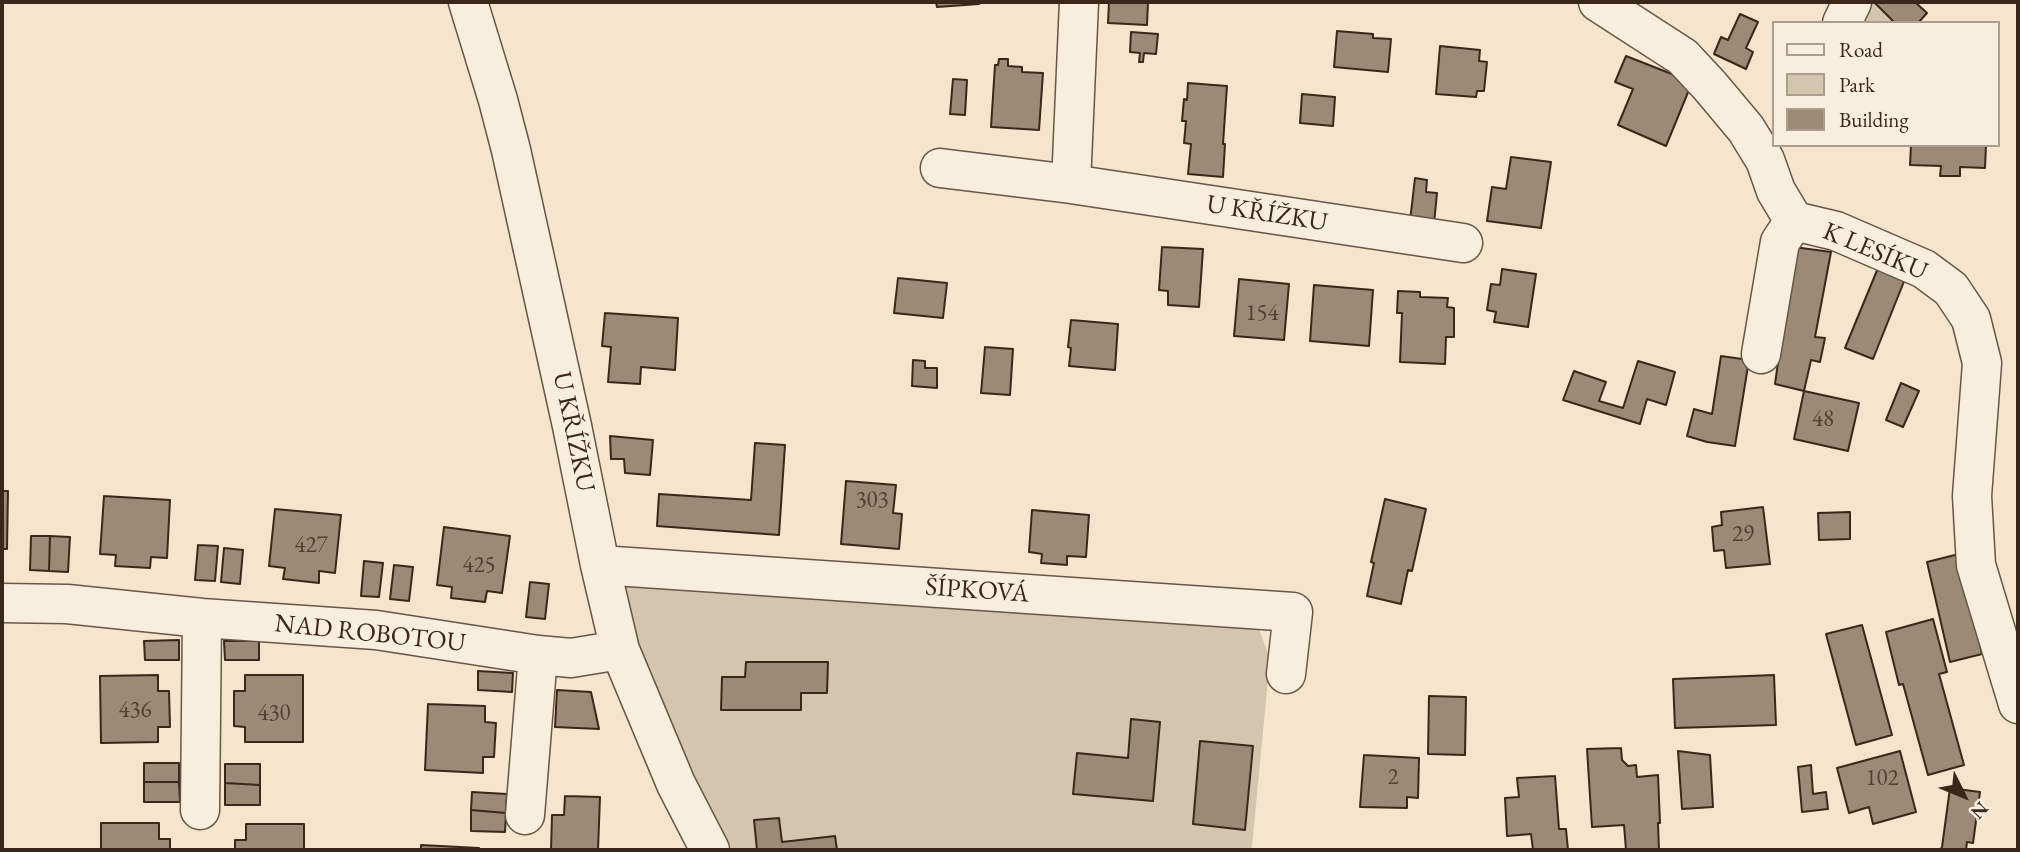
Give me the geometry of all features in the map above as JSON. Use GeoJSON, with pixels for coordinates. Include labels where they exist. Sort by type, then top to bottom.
{"type":"FeatureCollection","features":[{"type":"Feature","properties":{"kind":"street","name":"U KŘÍŽKU"},"geometry":{"type":"LineString","coordinates":[[468,2],[511,150],[620,650],[676,784],[710,850]]}},
{"type":"Feature","properties":{"kind":"street"},"geometry":{"type":"LineString","coordinates":[[1071,184],[1079,2]]}},
{"type":"Feature","properties":{"kind":"street","name":"K LESÍKU"},"geometry":{"type":"LineString","coordinates":[[1598,2],[1683,57],[1746,129],[1773,152],[1776,191],[1794,221],[1836,231],[1924,270],[1951,289],[1971,319],[1982,363],[1972,496],[1976,565],[2018,704]]}},
{"type":"Feature","properties":{"kind":"street"},"geometry":{"type":"LineString","coordinates":[[1843,21],[1852,2]]}},
{"type":"Feature","properties":{"kind":"street","name":"U KŘÍŽKU"},"geometry":{"type":"LineString","coordinates":[[940,168],[1071,184],[1463,243]]}},
{"type":"Feature","properties":{"kind":"street"},"geometry":{"type":"LineString","coordinates":[[1761,354],[1780,242],[1794,221]]}},
{"type":"Feature","properties":{"kind":"street","name":"ŠÍPKOVÁ"},"geometry":{"type":"LineString","coordinates":[[600,565],[1293,612],[1286,674]]}},
{"type":"Feature","properties":{"kind":"street","name":"NAD ROBOTOU"},"geometry":{"type":"LineString","coordinates":[[2,603],[67,604],[202,618],[376,630],[571,658],[620,650]]}},
{"type":"Feature","properties":{"kind":"street"},"geometry":{"type":"LineString","coordinates":[[200,810],[202,618]]}},
{"type":"Feature","properties":{"kind":"street"},"geometry":{"type":"LineString","coordinates":[[526,815],[538,655]]}},
{"type":"Feature","properties":{"kind":"green space"},"geometry":{"type":"Polygon","coordinates":[[[1852,2],[1904,2],[1896,21],[1843,21],[1852,2]]]}},
{"type":"Feature","properties":{"kind":"green space"},"geometry":{"type":"Polygon","coordinates":[[[600,565],[1252,610],[1270,659],[1252,846],[1250,850],[710,850],[600,565]]]}},
{"type":"Feature","properties":{"kind":"building"},"geometry":{"type":"Polygon","coordinates":[[[936,2],[979,2],[979,4],[937,7],[936,2]]]}},
{"type":"Feature","properties":{"kind":"building"},"geometry":{"type":"Polygon","coordinates":[[[1109,2],[1148,2],[1147,25],[1108,23],[1109,2]]]}},
{"type":"Feature","properties":{"kind":"building"},"geometry":{"type":"Polygon","coordinates":[[[1874,2],[1915,2],[1927,13],[1920,21],[1893,21],[1874,2]]]}},
{"type":"Feature","properties":{"kind":"building"},"geometry":{"type":"Polygon","coordinates":[[[1740,14],[1758,22],[1746,48],[1753,52],[1746,69],[1714,54],[1721,37],[1728,40],[1740,14]]]}},
{"type":"Feature","properties":{"kind":"building"},"geometry":{"type":"Polygon","coordinates":[[[1337,31],[1373,34],[1373,38],[1391,39],[1388,72],[1334,67],[1337,31]]]}},
{"type":"Feature","properties":{"kind":"building"},"geometry":{"type":"Polygon","coordinates":[[[1131,32],[1158,34],[1156,54],[1144,53],[1143,62],[1139,62],[1140,53],[1130,52],[1131,32]]]}},
{"type":"Feature","properties":{"kind":"building"},"geometry":{"type":"Polygon","coordinates":[[[1440,46],[1480,50],[1479,61],[1487,62],[1484,91],[1477,91],[1476,97],[1436,94],[1440,46]]]}},
{"type":"Feature","properties":{"kind":"building"},"geometry":{"type":"Polygon","coordinates":[[[1626,56],[1682,78],[1691,85],[1666,146],[1618,125],[1633,89],[1615,82],[1626,56]]]}},
{"type":"Feature","properties":{"kind":"building"},"geometry":{"type":"Polygon","coordinates":[[[999,59],[1008,59],[1008,66],[1022,67],[1022,72],[1043,73],[1039,130],[991,127],[995,65],[998,65],[999,59]]]}},
{"type":"Feature","properties":{"kind":"building"},"geometry":{"type":"Polygon","coordinates":[[[953,79],[967,80],[965,115],[950,114],[953,79]]]}},
{"type":"Feature","properties":{"kind":"building"},"geometry":{"type":"Polygon","coordinates":[[[1188,83],[1227,86],[1223,177],[1188,174],[1191,144],[1184,143],[1186,121],[1182,121],[1188,83]]]}},
{"type":"Feature","properties":{"kind":"building"},"geometry":{"type":"Polygon","coordinates":[[[1302,94],[1335,97],[1333,126],[1300,123],[1302,94]]]}},
{"type":"Feature","properties":{"kind":"building"},"geometry":{"type":"Polygon","coordinates":[[[1911,147],[1986,147],[1985,168],[1960,167],[1960,176],[1940,176],[1941,166],[1910,165],[1911,147]]]}},
{"type":"Feature","properties":{"kind":"building"},"geometry":{"type":"Polygon","coordinates":[[[1511,157],[1551,162],[1541,228],[1487,221],[1492,187],[1506,189],[1511,157]]]}},
{"type":"Feature","properties":{"kind":"building"},"geometry":{"type":"Polygon","coordinates":[[[1415,178],[1427,180],[1426,192],[1437,193],[1434,224],[1410,221],[1415,178]]]}},
{"type":"Feature","properties":{"kind":"building"},"geometry":{"type":"Polygon","coordinates":[[[1162,247],[1203,249],[1199,307],[1168,305],[1168,291],[1159,290],[1162,247]]]}},
{"type":"Feature","properties":{"kind":"building"},"geometry":{"type":"Polygon","coordinates":[[[1794,247],[1831,252],[1815,337],[1825,338],[1820,362],[1811,360],[1804,391],[1775,384],[1794,247]]]}},
{"type":"Feature","properties":{"kind":"building"},"geometry":{"type":"Polygon","coordinates":[[[1878,268],[1905,279],[1873,359],[1845,348],[1878,268]]]}},
{"type":"Feature","properties":{"kind":"building"},"geometry":{"type":"Polygon","coordinates":[[[1502,269],[1536,274],[1528,327],[1494,322],[1496,312],[1487,310],[1491,284],[1500,285],[1502,269]]]}},
{"type":"Feature","properties":{"kind":"building"},"geometry":{"type":"Polygon","coordinates":[[[898,278],[947,283],[943,318],[894,313],[898,278]]]}},
{"type":"Feature","properties":{"kind":"building"},"geometry":{"type":"Polygon","coordinates":[[[1239,279],[1289,284],[1284,340],[1234,336],[1239,279]]]}},
{"type":"Feature","properties":{"kind":"building"},"geometry":{"type":"Polygon","coordinates":[[[1314,285],[1373,290],[1369,346],[1310,341],[1314,285]]]}},
{"type":"Feature","properties":{"kind":"building"},"geometry":{"type":"Polygon","coordinates":[[[1398,291],[1420,292],[1420,297],[1448,298],[1447,307],[1454,308],[1454,337],[1446,337],[1445,364],[1400,362],[1402,313],[1397,313],[1398,291]]]}},
{"type":"Feature","properties":{"kind":"building"},"geometry":{"type":"Polygon","coordinates":[[[605,313],[678,318],[675,370],[641,367],[640,384],[608,382],[611,347],[602,346],[605,313]]]}},
{"type":"Feature","properties":{"kind":"building"},"geometry":{"type":"Polygon","coordinates":[[[1071,320],[1118,324],[1115,370],[1069,366],[1071,320]]]}},
{"type":"Feature","properties":{"kind":"building"},"geometry":{"type":"Polygon","coordinates":[[[985,347],[1013,349],[1010,395],[981,393],[985,347]]]}},
{"type":"Feature","properties":{"kind":"building"},"geometry":{"type":"Polygon","coordinates":[[[1721,356],[1749,360],[1735,446],[1687,436],[1694,409],[1712,414],[1721,356]]]}},
{"type":"Feature","properties":{"kind":"building"},"geometry":{"type":"Polygon","coordinates":[[[913,360],[925,361],[925,368],[937,368],[937,388],[912,386],[913,360]]]}},
{"type":"Feature","properties":{"kind":"building"},"geometry":{"type":"Polygon","coordinates":[[[1638,361],[1675,372],[1666,405],[1647,399],[1640,424],[1563,400],[1574,371],[1606,382],[1599,401],[1623,408],[1638,361]]]}},
{"type":"Feature","properties":{"kind":"building"},"geometry":{"type":"Polygon","coordinates":[[[1901,383],[1919,391],[1903,427],[1886,420],[1901,383]]]}},
{"type":"Feature","properties":{"kind":"building"},"geometry":{"type":"Polygon","coordinates":[[[1804,391],[1859,403],[1848,451],[1794,439],[1804,391]]]}},
{"type":"Feature","properties":{"kind":"building"},"geometry":{"type":"Polygon","coordinates":[[[610,436],[653,440],[650,475],[625,473],[624,459],[611,459],[610,436]]]}},
{"type":"Feature","properties":{"kind":"building"},"geometry":{"type":"Polygon","coordinates":[[[755,443],[785,445],[779,535],[657,526],[659,494],[751,500],[755,443]]]}},
{"type":"Feature","properties":{"kind":"building"},"geometry":{"type":"Polygon","coordinates":[[[846,481],[896,485],[893,513],[902,514],[899,549],[841,544],[846,481]]]}},
{"type":"Feature","properties":{"kind":"building"},"geometry":{"type":"Polygon","coordinates":[[[2,491],[8,491],[7,549],[2,549],[2,491]]]}},
{"type":"Feature","properties":{"kind":"building"},"geometry":{"type":"Polygon","coordinates":[[[104,496],[170,500],[167,558],[151,557],[150,568],[115,566],[116,555],[100,554],[104,496]]]}},
{"type":"Feature","properties":{"kind":"building"},"geometry":{"type":"Polygon","coordinates":[[[1385,499],[1426,509],[1412,571],[1408,570],[1401,604],[1367,596],[1374,563],[1371,562],[1385,499]]]}},
{"type":"Feature","properties":{"kind":"building"},"geometry":{"type":"Polygon","coordinates":[[[1763,507],[1770,564],[1726,568],[1724,550],[1714,551],[1712,527],[1722,525],[1721,512],[1763,507]]]}},
{"type":"Feature","properties":{"kind":"building"},"geometry":{"type":"Polygon","coordinates":[[[275,509],[341,515],[335,573],[319,571],[319,583],[283,579],[285,568],[269,566],[275,509]]]}},
{"type":"Feature","properties":{"kind":"building"},"geometry":{"type":"Polygon","coordinates":[[[1032,510],[1089,515],[1086,557],[1067,556],[1067,565],[1041,563],[1042,554],[1029,552],[1032,510]]]}},
{"type":"Feature","properties":{"kind":"building"},"geometry":{"type":"Polygon","coordinates":[[[1850,512],[1850,539],[1819,540],[1818,513],[1850,512]]]}},
{"type":"Feature","properties":{"kind":"building"},"geometry":{"type":"Polygon","coordinates":[[[444,527],[510,536],[502,593],[487,591],[485,602],[451,598],[452,587],[437,585],[444,527]]]}},
{"type":"Feature","properties":{"kind":"building"},"geometry":{"type":"Polygon","coordinates":[[[31,536],[50,536],[49,571],[30,570],[31,536]]]}},
{"type":"Feature","properties":{"kind":"building"},"geometry":{"type":"Polygon","coordinates":[[[50,536],[70,537],[68,572],[49,571],[50,536]]]}},
{"type":"Feature","properties":{"kind":"building"},"geometry":{"type":"Polygon","coordinates":[[[198,545],[218,546],[215,581],[195,580],[198,545]]]}},
{"type":"Feature","properties":{"kind":"building"},"geometry":{"type":"Polygon","coordinates":[[[224,548],[243,550],[240,584],[221,582],[224,548]]]}},
{"type":"Feature","properties":{"kind":"building"},"geometry":{"type":"Polygon","coordinates":[[[1959,554],[1982,654],[1950,662],[1927,562],[1959,554]]]}},
{"type":"Feature","properties":{"kind":"building"},"geometry":{"type":"Polygon","coordinates":[[[364,561],[383,563],[379,597],[361,596],[364,561]]]}},
{"type":"Feature","properties":{"kind":"building"},"geometry":{"type":"Polygon","coordinates":[[[394,565],[413,567],[409,601],[390,599],[394,565]]]}},
{"type":"Feature","properties":{"kind":"building"},"geometry":{"type":"Polygon","coordinates":[[[530,582],[549,584],[545,619],[526,617],[530,582]]]}},
{"type":"Feature","properties":{"kind":"building"},"geometry":{"type":"Polygon","coordinates":[[[1933,619],[1947,672],[1939,674],[1964,765],[1928,775],[1903,684],[1899,685],[1886,632],[1933,619]]]}},
{"type":"Feature","properties":{"kind":"building"},"geometry":{"type":"Polygon","coordinates":[[[1862,625],[1892,735],[1856,745],[1826,634],[1862,625]]]}},
{"type":"Feature","properties":{"kind":"building"},"geometry":{"type":"Polygon","coordinates":[[[179,640],[179,660],[145,660],[144,641],[179,640]]]}},
{"type":"Feature","properties":{"kind":"building"},"geometry":{"type":"Polygon","coordinates":[[[224,641],[259,641],[259,660],[225,660],[224,641]]]}},
{"type":"Feature","properties":{"kind":"building"},"geometry":{"type":"Polygon","coordinates":[[[746,662],[828,662],[827,693],[801,693],[801,710],[721,710],[722,677],[745,677],[746,662]]]}},
{"type":"Feature","properties":{"kind":"building"},"geometry":{"type":"Polygon","coordinates":[[[478,671],[513,673],[512,692],[478,690],[478,671]]]}},
{"type":"Feature","properties":{"kind":"building"},"geometry":{"type":"Polygon","coordinates":[[[158,675],[158,691],[169,691],[170,727],[158,727],[158,742],[101,743],[100,676],[158,675]]]}},
{"type":"Feature","properties":{"kind":"building"},"geometry":{"type":"Polygon","coordinates":[[[245,675],[303,675],[303,742],[245,742],[245,727],[234,726],[234,691],[245,691],[245,675]]]}},
{"type":"Feature","properties":{"kind":"building"},"geometry":{"type":"Polygon","coordinates":[[[1774,675],[1776,725],[1675,728],[1673,679],[1774,675]]]}},
{"type":"Feature","properties":{"kind":"building"},"geometry":{"type":"Polygon","coordinates":[[[557,690],[591,692],[599,729],[555,727],[557,690]]]}},
{"type":"Feature","properties":{"kind":"building"},"geometry":{"type":"Polygon","coordinates":[[[1429,696],[1466,697],[1465,755],[1428,754],[1429,696]]]}},
{"type":"Feature","properties":{"kind":"building"},"geometry":{"type":"Polygon","coordinates":[[[428,704],[485,706],[485,722],[496,723],[494,757],[483,757],[483,773],[425,770],[428,704]]]}},
{"type":"Feature","properties":{"kind":"building"},"geometry":{"type":"Polygon","coordinates":[[[1131,719],[1160,722],[1153,801],[1073,794],[1077,753],[1128,758],[1131,719]]]}},
{"type":"Feature","properties":{"kind":"building"},"geometry":{"type":"Polygon","coordinates":[[[1200,741],[1253,746],[1245,830],[1193,824],[1200,741]]]}},
{"type":"Feature","properties":{"kind":"building"},"geometry":{"type":"Polygon","coordinates":[[[1621,748],[1622,760],[1628,766],[1636,765],[1637,777],[1658,775],[1659,850],[1626,850],[1624,825],[1592,827],[1587,749],[1621,748]]]}},
{"type":"Feature","properties":{"kind":"building"},"geometry":{"type":"Polygon","coordinates":[[[1678,751],[1710,755],[1713,807],[1682,809],[1678,751]]]}},
{"type":"Feature","properties":{"kind":"building"},"geometry":{"type":"Polygon","coordinates":[[[1900,751],[1916,812],[1873,824],[1869,807],[1849,813],[1837,768],[1900,751]]]}},
{"type":"Feature","properties":{"kind":"building"},"geometry":{"type":"Polygon","coordinates":[[[1364,755],[1419,758],[1418,798],[1407,797],[1407,808],[1360,807],[1364,755]]]}},
{"type":"Feature","properties":{"kind":"building"},"geometry":{"type":"Polygon","coordinates":[[[144,763],[179,763],[179,782],[144,782],[144,763]]]}},
{"type":"Feature","properties":{"kind":"building"},"geometry":{"type":"Polygon","coordinates":[[[225,764],[260,764],[260,785],[225,783],[225,764]]]}},
{"type":"Feature","properties":{"kind":"building"},"geometry":{"type":"Polygon","coordinates":[[[1811,765],[1813,794],[1826,792],[1828,809],[1802,812],[1798,767],[1811,765]]]}},
{"type":"Feature","properties":{"kind":"building"},"geometry":{"type":"Polygon","coordinates":[[[1555,776],[1559,829],[1566,829],[1568,850],[1533,850],[1531,834],[1507,836],[1505,798],[1519,797],[1517,778],[1555,776]]]}},
{"type":"Feature","properties":{"kind":"building"},"geometry":{"type":"Polygon","coordinates":[[[144,782],[179,782],[180,802],[144,802],[144,782]]]}},
{"type":"Feature","properties":{"kind":"building"},"geometry":{"type":"Polygon","coordinates":[[[225,783],[260,785],[260,805],[225,805],[225,783]]]}},
{"type":"Feature","properties":{"kind":"building"},"geometry":{"type":"Polygon","coordinates":[[[1950,788],[1980,792],[1973,843],[1967,842],[1966,850],[1940,850],[1950,788]]]}},
{"type":"Feature","properties":{"kind":"building"},"geometry":{"type":"Polygon","coordinates":[[[472,792],[507,794],[506,813],[471,810],[472,792]]]}},
{"type":"Feature","properties":{"kind":"building"},"geometry":{"type":"Polygon","coordinates":[[[565,796],[600,797],[598,850],[551,850],[552,815],[564,815],[565,796]]]}},
{"type":"Feature","properties":{"kind":"building"},"geometry":{"type":"Polygon","coordinates":[[[471,810],[506,813],[505,832],[471,831],[471,810]]]}},
{"type":"Feature","properties":{"kind":"building"},"geometry":{"type":"Polygon","coordinates":[[[779,818],[782,842],[835,836],[837,850],[757,850],[754,820],[779,818]]]}},
{"type":"Feature","properties":{"kind":"building"},"geometry":{"type":"Polygon","coordinates":[[[101,823],[159,823],[159,839],[170,839],[170,850],[101,850],[101,823]]]}},
{"type":"Feature","properties":{"kind":"building"},"geometry":{"type":"Polygon","coordinates":[[[246,824],[304,824],[304,850],[235,850],[235,840],[246,840],[246,824]]]}},
{"type":"Feature","properties":{"kind":"building"},"geometry":{"type":"Polygon","coordinates":[[[421,845],[479,848],[479,850],[421,850],[421,845]]]}}]}
